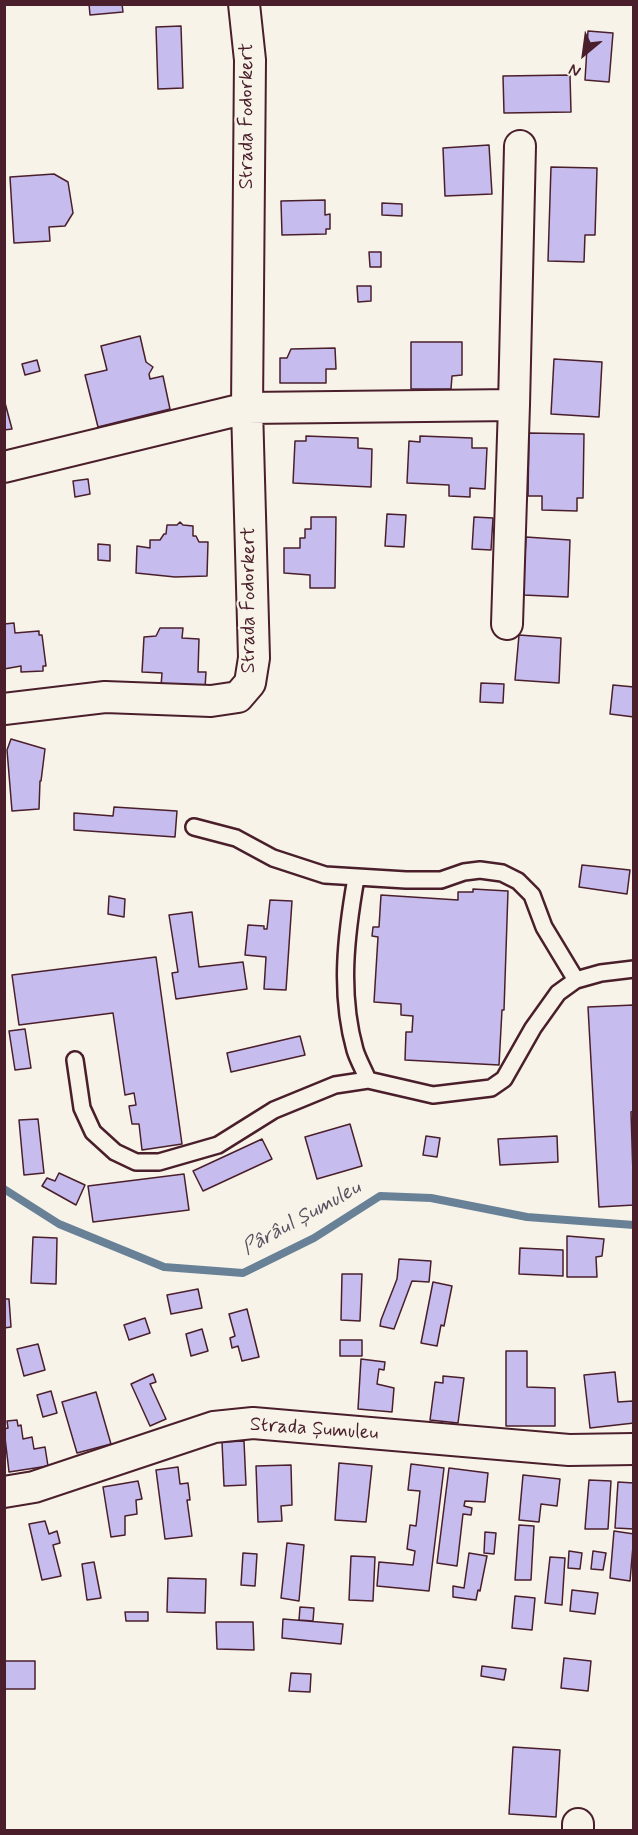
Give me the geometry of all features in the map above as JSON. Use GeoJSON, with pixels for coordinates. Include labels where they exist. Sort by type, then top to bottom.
{"type":"FeatureCollection","features":[{"type":"Feature","properties":{"kind":"street","name":"Strada Fodorkert"},"geometry":{"type":"LineString","coordinates":[[4,709],[105,696],[211,701],[238,697],[250,682],[254,658],[247,408],[250,60],[244,4]]}},
{"type":"Feature","properties":{"kind":"street"},"geometry":{"type":"LineString","coordinates":[[507,624],[519,146]]}},
{"type":"Feature","properties":{"kind":"street"},"geometry":{"type":"LineString","coordinates":[[4,467],[247,408],[514,405]]}},
{"type":"Feature","properties":{"kind":"street","name":"Strada Șumuleu"},"geometry":{"type":"LineString","coordinates":[[4,1492],[34,1487],[214,1427],[253,1423],[569,1450],[633,1449]]}},
{"type":"Feature","properties":{"kind":"lane"},"geometry":{"type":"LineString","coordinates":[[194,827],[236,838],[273,858],[325,875],[441,880],[464,872],[480,870],[502,873],[518,881],[532,895],[544,927],[576,980]]}},
{"type":"Feature","properties":{"kind":"lane"},"geometry":{"type":"LineString","coordinates":[[356,878],[347,933],[345,997],[356,1051],[368,1080]]}},
{"type":"Feature","properties":{"kind":"lane"},"geometry":{"type":"LineString","coordinates":[[75,1060],[82,1108],[93,1132],[115,1152],[136,1162],[159,1161],[218,1145],[274,1110],[334,1085],[368,1080],[433,1095],[491,1088],[504,1079],[532,1028],[558,993],[576,980],[601,973],[633,969]]}},
{"type":"Feature","properties":{"kind":"building"},"geometry":{"type":"Polygon","coordinates":[[[89,4],[122,4],[123,12],[90,15],[89,4]]]}},
{"type":"Feature","properties":{"kind":"building"},"geometry":{"type":"Polygon","coordinates":[[[181,26],[183,88],[158,89],[156,27],[181,26]]]}},
{"type":"Feature","properties":{"kind":"building"},"geometry":{"type":"Polygon","coordinates":[[[588,31],[613,33],[609,82],[585,80],[588,31]]]}},
{"type":"Feature","properties":{"kind":"building"},"geometry":{"type":"Polygon","coordinates":[[[570,75],[571,112],[504,113],[503,76],[570,75]]]}},
{"type":"Feature","properties":{"kind":"building"},"geometry":{"type":"Polygon","coordinates":[[[489,145],[492,194],[445,196],[443,148],[489,145]]]}},
{"type":"Feature","properties":{"kind":"building"},"geometry":{"type":"Polygon","coordinates":[[[551,167],[597,168],[595,235],[585,235],[584,262],[548,261],[551,167]]]}},
{"type":"Feature","properties":{"kind":"building"},"geometry":{"type":"Polygon","coordinates":[[[54,174],[68,182],[73,213],[65,226],[49,227],[50,241],[14,243],[10,177],[54,174]]]}},
{"type":"Feature","properties":{"kind":"building"},"geometry":{"type":"Polygon","coordinates":[[[325,200],[325,215],[330,214],[330,229],[326,229],[326,234],[282,235],[281,201],[325,200]]]}},
{"type":"Feature","properties":{"kind":"building"},"geometry":{"type":"Polygon","coordinates":[[[382,203],[402,204],[402,216],[382,215],[382,203]]]}},
{"type":"Feature","properties":{"kind":"building"},"geometry":{"type":"Polygon","coordinates":[[[369,252],[381,252],[381,267],[370,267],[369,252]]]}},
{"type":"Feature","properties":{"kind":"building"},"geometry":{"type":"Polygon","coordinates":[[[357,286],[371,286],[371,301],[358,302],[357,286]]]}},
{"type":"Feature","properties":{"kind":"building"},"geometry":{"type":"Polygon","coordinates":[[[140,336],[146,362],[153,367],[149,374],[150,379],[163,376],[170,409],[98,427],[85,375],[107,370],[101,346],[140,336]]]}},
{"type":"Feature","properties":{"kind":"building"},"geometry":{"type":"Polygon","coordinates":[[[411,342],[462,342],[462,375],[452,376],[451,389],[411,389],[411,342]]]}},
{"type":"Feature","properties":{"kind":"building"},"geometry":{"type":"Polygon","coordinates":[[[335,348],[336,369],[326,369],[326,383],[280,383],[280,358],[287,358],[291,349],[335,348]]]}},
{"type":"Feature","properties":{"kind":"building"},"geometry":{"type":"Polygon","coordinates":[[[554,359],[602,362],[599,417],[551,414],[554,359]]]}},
{"type":"Feature","properties":{"kind":"building"},"geometry":{"type":"Polygon","coordinates":[[[37,360],[40,371],[25,375],[22,364],[37,360]]]}},
{"type":"Feature","properties":{"kind":"building"},"geometry":{"type":"Polygon","coordinates":[[[4,399],[12,429],[4,430],[4,399]]]}},
{"type":"Feature","properties":{"kind":"building"},"geometry":{"type":"Polygon","coordinates":[[[529,433],[584,434],[583,498],[577,498],[577,511],[542,510],[542,496],[528,496],[529,433]]]}},
{"type":"Feature","properties":{"kind":"building"},"geometry":{"type":"Polygon","coordinates":[[[306,436],[358,438],[358,448],[372,449],[371,487],[293,483],[295,441],[306,441],[306,436]]]}},
{"type":"Feature","properties":{"kind":"building"},"geometry":{"type":"Polygon","coordinates":[[[420,436],[472,438],[472,448],[487,448],[485,489],[470,488],[470,497],[449,496],[449,485],[407,483],[409,441],[420,442],[420,436]]]}},
{"type":"Feature","properties":{"kind":"building"},"geometry":{"type":"Polygon","coordinates":[[[88,479],[90,494],[75,497],[73,481],[88,479]]]}},
{"type":"Feature","properties":{"kind":"building"},"geometry":{"type":"Polygon","coordinates":[[[387,514],[406,515],[404,547],[385,546],[387,514]]]}},
{"type":"Feature","properties":{"kind":"building"},"geometry":{"type":"Polygon","coordinates":[[[311,517],[336,517],[335,588],[310,588],[310,575],[284,573],[284,548],[300,548],[300,538],[305,538],[305,529],[311,529],[311,517]]]}},
{"type":"Feature","properties":{"kind":"building"},"geometry":{"type":"Polygon","coordinates":[[[474,517],[493,518],[491,550],[472,549],[474,517]]]}},
{"type":"Feature","properties":{"kind":"building"},"geometry":{"type":"Polygon","coordinates":[[[180,522],[183,525],[193,526],[193,536],[196,536],[199,542],[208,542],[207,576],[175,577],[136,573],[137,546],[150,548],[150,540],[160,540],[166,534],[167,525],[177,525],[180,522]]]}},
{"type":"Feature","properties":{"kind":"building"},"geometry":{"type":"Polygon","coordinates":[[[526,537],[570,540],[568,597],[523,595],[526,537]]]}},
{"type":"Feature","properties":{"kind":"building"},"geometry":{"type":"Polygon","coordinates":[[[98,544],[110,545],[110,561],[98,560],[98,544]]]}},
{"type":"Feature","properties":{"kind":"building"},"geometry":{"type":"Polygon","coordinates":[[[14,623],[15,633],[39,631],[39,635],[42,635],[46,666],[43,666],[43,671],[21,672],[21,666],[4,669],[4,624],[14,623]]]}},
{"type":"Feature","properties":{"kind":"building"},"geometry":{"type":"Polygon","coordinates":[[[160,628],[183,628],[182,638],[199,639],[198,672],[206,672],[205,688],[161,686],[162,673],[142,672],[144,637],[156,636],[160,628]]]}},
{"type":"Feature","properties":{"kind":"building"},"geometry":{"type":"Polygon","coordinates":[[[519,635],[561,638],[559,683],[515,680],[519,635]]]}},
{"type":"Feature","properties":{"kind":"building"},"geometry":{"type":"Polygon","coordinates":[[[481,683],[504,684],[503,703],[480,702],[481,683]]]}},
{"type":"Feature","properties":{"kind":"building"},"geometry":{"type":"Polygon","coordinates":[[[613,685],[634,687],[634,717],[610,714],[613,685]]]}},
{"type":"Feature","properties":{"kind":"building"},"geometry":{"type":"Polygon","coordinates":[[[11,739],[45,749],[39,809],[12,811],[7,750],[11,739]]]}},
{"type":"Feature","properties":{"kind":"building"},"geometry":{"type":"Polygon","coordinates":[[[114,807],[177,811],[175,837],[74,830],[74,813],[113,816],[114,807]]]}},
{"type":"Feature","properties":{"kind":"building"},"geometry":{"type":"Polygon","coordinates":[[[582,865],[630,870],[627,894],[579,887],[582,865]]]}},
{"type":"Feature","properties":{"kind":"building"},"geometry":{"type":"Polygon","coordinates":[[[473,889],[508,891],[504,1010],[502,1010],[499,1065],[405,1060],[406,1032],[412,1032],[413,1016],[401,1015],[401,1004],[374,1002],[378,937],[372,936],[373,927],[379,927],[381,895],[458,900],[458,892],[473,892],[473,889]]]}},
{"type":"Feature","properties":{"kind":"building"},"geometry":{"type":"Polygon","coordinates":[[[109,896],[125,899],[124,917],[108,914],[109,896]]]}},
{"type":"Feature","properties":{"kind":"building"},"geometry":{"type":"Polygon","coordinates":[[[270,900],[292,901],[286,990],[264,989],[266,957],[245,955],[248,925],[264,926],[264,929],[267,929],[270,900]]]}},
{"type":"Feature","properties":{"kind":"building"},"geometry":{"type":"Polygon","coordinates":[[[192,912],[199,967],[243,962],[247,989],[176,999],[172,973],[178,972],[169,915],[192,912]]]}},
{"type":"Feature","properties":{"kind":"building"},"geometry":{"type":"Polygon","coordinates":[[[156,957],[182,1144],[142,1150],[139,1124],[132,1124],[129,1106],[136,1105],[134,1093],[125,1095],[113,1013],[19,1025],[12,975],[156,957]]]}},
{"type":"Feature","properties":{"kind":"building"},"geometry":{"type":"Polygon","coordinates":[[[634,1005],[634,1111],[631,1112],[634,1205],[599,1207],[588,1007],[634,1005]]]}},
{"type":"Feature","properties":{"kind":"building"},"geometry":{"type":"Polygon","coordinates":[[[25,1029],[31,1068],[15,1070],[9,1031],[25,1029]]]}},
{"type":"Feature","properties":{"kind":"building"},"geometry":{"type":"Polygon","coordinates":[[[300,1036],[305,1055],[231,1072],[227,1053],[300,1036]]]}},
{"type":"Feature","properties":{"kind":"building"},"geometry":{"type":"Polygon","coordinates":[[[38,1119],[44,1173],[24,1175],[19,1120],[38,1119]]]}},
{"type":"Feature","properties":{"kind":"building"},"geometry":{"type":"Polygon","coordinates":[[[350,1124],[362,1166],[317,1179],[305,1137],[350,1124]]]}},
{"type":"Feature","properties":{"kind":"building"},"geometry":{"type":"Polygon","coordinates":[[[426,1136],[440,1138],[437,1157],[423,1155],[426,1136]]]}},
{"type":"Feature","properties":{"kind":"building"},"geometry":{"type":"Polygon","coordinates":[[[557,1136],[558,1162],[500,1165],[498,1139],[557,1136]]]}},
{"type":"Feature","properties":{"kind":"building"},"geometry":{"type":"Polygon","coordinates":[[[262,1139],[272,1159],[203,1191],[193,1171],[262,1139]]]}},
{"type":"Feature","properties":{"kind":"building"},"geometry":{"type":"Polygon","coordinates":[[[59,1173],[85,1185],[76,1205],[42,1186],[47,1178],[55,1181],[59,1173]]]}},
{"type":"Feature","properties":{"kind":"building"},"geometry":{"type":"Polygon","coordinates":[[[184,1174],[189,1210],[93,1222],[88,1186],[184,1174]]]}},
{"type":"Feature","properties":{"kind":"building"},"geometry":{"type":"Polygon","coordinates":[[[567,1236],[604,1239],[602,1256],[596,1257],[597,1277],[567,1277],[567,1236]]]}},
{"type":"Feature","properties":{"kind":"building"},"geometry":{"type":"Polygon","coordinates":[[[33,1237],[57,1238],[56,1284],[31,1283],[33,1237]]]}},
{"type":"Feature","properties":{"kind":"building"},"geometry":{"type":"Polygon","coordinates":[[[520,1248],[563,1250],[563,1276],[519,1274],[520,1248]]]}},
{"type":"Feature","properties":{"kind":"building"},"geometry":{"type":"Polygon","coordinates":[[[399,1259],[431,1261],[429,1282],[412,1281],[394,1329],[380,1326],[397,1279],[399,1259]]]}},
{"type":"Feature","properties":{"kind":"building"},"geometry":{"type":"Polygon","coordinates":[[[342,1274],[362,1274],[360,1321],[341,1320],[342,1274]]]}},
{"type":"Feature","properties":{"kind":"building"},"geometry":{"type":"Polygon","coordinates":[[[433,1282],[452,1286],[444,1326],[441,1325],[437,1346],[421,1343],[433,1282]]]}},
{"type":"Feature","properties":{"kind":"building"},"geometry":{"type":"Polygon","coordinates":[[[198,1289],[202,1308],[171,1314],[167,1295],[198,1289]]]}},
{"type":"Feature","properties":{"kind":"building"},"geometry":{"type":"Polygon","coordinates":[[[4,1299],[9,1299],[11,1327],[4,1328],[4,1299]]]}},
{"type":"Feature","properties":{"kind":"building"},"geometry":{"type":"Polygon","coordinates":[[[247,1309],[259,1357],[242,1361],[238,1346],[232,1348],[230,1338],[235,1336],[229,1314],[247,1309]]]}},
{"type":"Feature","properties":{"kind":"building"},"geometry":{"type":"Polygon","coordinates":[[[145,1318],[150,1333],[129,1340],[124,1325],[145,1318]]]}},
{"type":"Feature","properties":{"kind":"building"},"geometry":{"type":"Polygon","coordinates":[[[202,1329],[208,1351],[191,1356],[186,1334],[202,1329]]]}},
{"type":"Feature","properties":{"kind":"building"},"geometry":{"type":"Polygon","coordinates":[[[340,1340],[362,1340],[362,1356],[340,1356],[340,1340]]]}},
{"type":"Feature","properties":{"kind":"building"},"geometry":{"type":"Polygon","coordinates":[[[38,1344],[45,1370],[24,1376],[17,1349],[38,1344]]]}},
{"type":"Feature","properties":{"kind":"building"},"geometry":{"type":"Polygon","coordinates":[[[506,1351],[527,1351],[527,1387],[555,1388],[555,1426],[506,1426],[506,1351]]]}},
{"type":"Feature","properties":{"kind":"building"},"geometry":{"type":"Polygon","coordinates":[[[361,1359],[385,1362],[384,1370],[379,1369],[377,1384],[394,1388],[392,1412],[358,1409],[361,1359]]]}},
{"type":"Feature","properties":{"kind":"building"},"geometry":{"type":"Polygon","coordinates":[[[615,1372],[618,1402],[633,1401],[634,1423],[590,1428],[584,1375],[615,1372]]]}},
{"type":"Feature","properties":{"kind":"building"},"geometry":{"type":"Polygon","coordinates":[[[153,1374],[156,1382],[150,1384],[166,1419],[150,1426],[131,1384],[153,1374]]]}},
{"type":"Feature","properties":{"kind":"building"},"geometry":{"type":"Polygon","coordinates":[[[443,1376],[464,1378],[458,1423],[430,1420],[435,1382],[443,1383],[443,1376]]]}},
{"type":"Feature","properties":{"kind":"building"},"geometry":{"type":"Polygon","coordinates":[[[51,1391],[57,1413],[43,1417],[37,1395],[51,1391]]]}},
{"type":"Feature","properties":{"kind":"building"},"geometry":{"type":"Polygon","coordinates":[[[96,1392],[111,1444],[77,1453],[62,1402],[96,1392]]]}},
{"type":"Feature","properties":{"kind":"building"},"geometry":{"type":"Polygon","coordinates":[[[17,1420],[18,1426],[21,1425],[23,1439],[32,1437],[34,1449],[45,1447],[48,1466],[9,1472],[4,1429],[8,1428],[7,1421],[17,1420]]]}},
{"type":"Feature","properties":{"kind":"building"},"geometry":{"type":"Polygon","coordinates":[[[244,1441],[246,1485],[224,1486],[222,1442],[244,1441]]]}},
{"type":"Feature","properties":{"kind":"building"},"geometry":{"type":"Polygon","coordinates":[[[339,1463],[372,1466],[366,1522],[335,1520],[339,1463]]]}},
{"type":"Feature","properties":{"kind":"building"},"geometry":{"type":"Polygon","coordinates":[[[411,1464],[444,1468],[429,1591],[377,1586],[379,1562],[413,1565],[415,1551],[407,1549],[410,1525],[416,1526],[420,1491],[408,1490],[411,1464]]]}},
{"type":"Feature","properties":{"kind":"building"},"geometry":{"type":"Polygon","coordinates":[[[291,1465],[292,1505],[281,1506],[282,1521],[258,1522],[256,1466],[291,1465]]]}},
{"type":"Feature","properties":{"kind":"building"},"geometry":{"type":"Polygon","coordinates":[[[178,1467],[180,1484],[188,1483],[190,1500],[187,1500],[192,1536],[165,1539],[156,1470],[178,1467]]]}},
{"type":"Feature","properties":{"kind":"building"},"geometry":{"type":"Polygon","coordinates":[[[449,1468],[488,1473],[485,1502],[465,1501],[464,1506],[472,1508],[471,1515],[463,1514],[457,1566],[437,1563],[449,1468]]]}},
{"type":"Feature","properties":{"kind":"building"},"geometry":{"type":"Polygon","coordinates":[[[523,1475],[560,1479],[557,1506],[541,1504],[539,1522],[519,1520],[523,1475]]]}},
{"type":"Feature","properties":{"kind":"building"},"geometry":{"type":"Polygon","coordinates":[[[589,1480],[611,1481],[608,1529],[585,1529],[589,1480]]]}},
{"type":"Feature","properties":{"kind":"building"},"geometry":{"type":"Polygon","coordinates":[[[138,1481],[142,1499],[136,1500],[137,1514],[125,1516],[125,1535],[111,1537],[103,1487],[138,1481]]]}},
{"type":"Feature","properties":{"kind":"building"},"geometry":{"type":"Polygon","coordinates":[[[618,1482],[634,1483],[634,1529],[615,1528],[618,1482]]]}},
{"type":"Feature","properties":{"kind":"building"},"geometry":{"type":"Polygon","coordinates":[[[45,1521],[49,1534],[57,1531],[60,1543],[53,1545],[61,1576],[42,1580],[29,1524],[45,1521]]]}},
{"type":"Feature","properties":{"kind":"building"},"geometry":{"type":"Polygon","coordinates":[[[519,1525],[534,1526],[531,1580],[515,1580],[519,1525]]]}},
{"type":"Feature","properties":{"kind":"building"},"geometry":{"type":"Polygon","coordinates":[[[614,1531],[634,1534],[630,1581],[610,1578],[614,1531]]]}},
{"type":"Feature","properties":{"kind":"building"},"geometry":{"type":"Polygon","coordinates":[[[485,1532],[496,1533],[494,1554],[484,1553],[485,1532]]]}},
{"type":"Feature","properties":{"kind":"building"},"geometry":{"type":"Polygon","coordinates":[[[287,1543],[304,1545],[299,1601],[281,1598],[287,1543]]]}},
{"type":"Feature","properties":{"kind":"building"},"geometry":{"type":"Polygon","coordinates":[[[569,1551],[582,1553],[580,1569],[568,1568],[569,1551]]]}},
{"type":"Feature","properties":{"kind":"building"},"geometry":{"type":"Polygon","coordinates":[[[593,1551],[606,1553],[603,1570],[591,1569],[593,1551]]]}},
{"type":"Feature","properties":{"kind":"building"},"geometry":{"type":"Polygon","coordinates":[[[243,1553],[257,1554],[255,1586],[241,1585],[243,1553]]]}},
{"type":"Feature","properties":{"kind":"building"},"geometry":{"type":"Polygon","coordinates":[[[469,1553],[487,1556],[476,1600],[453,1597],[453,1586],[464,1588],[469,1553]]]}},
{"type":"Feature","properties":{"kind":"building"},"geometry":{"type":"Polygon","coordinates":[[[351,1556],[375,1557],[373,1601],[349,1600],[351,1556]]]}},
{"type":"Feature","properties":{"kind":"building"},"geometry":{"type":"Polygon","coordinates":[[[550,1557],[565,1558],[562,1605],[545,1603],[550,1557]]]}},
{"type":"Feature","properties":{"kind":"building"},"geometry":{"type":"Polygon","coordinates":[[[94,1562],[101,1598],[87,1600],[82,1564],[94,1562]]]}},
{"type":"Feature","properties":{"kind":"building"},"geometry":{"type":"Polygon","coordinates":[[[168,1578],[206,1579],[205,1613],[167,1612],[168,1578]]]}},
{"type":"Feature","properties":{"kind":"building"},"geometry":{"type":"Polygon","coordinates":[[[572,1590],[598,1593],[595,1614],[570,1611],[572,1590]]]}},
{"type":"Feature","properties":{"kind":"building"},"geometry":{"type":"Polygon","coordinates":[[[515,1596],[535,1598],[532,1630],[512,1628],[515,1596]]]}},
{"type":"Feature","properties":{"kind":"building"},"geometry":{"type":"Polygon","coordinates":[[[300,1607],[314,1608],[313,1621],[299,1620],[300,1607]]]}},
{"type":"Feature","properties":{"kind":"building"},"geometry":{"type":"Polygon","coordinates":[[[125,1612],[148,1612],[148,1621],[126,1621],[125,1612]]]}},
{"type":"Feature","properties":{"kind":"building"},"geometry":{"type":"Polygon","coordinates":[[[283,1619],[343,1624],[341,1644],[282,1638],[283,1619]]]}},
{"type":"Feature","properties":{"kind":"building"},"geometry":{"type":"Polygon","coordinates":[[[216,1622],[253,1622],[254,1650],[217,1649],[216,1622]]]}},
{"type":"Feature","properties":{"kind":"building"},"geometry":{"type":"Polygon","coordinates":[[[564,1658],[591,1661],[588,1691],[561,1688],[564,1658]]]}},
{"type":"Feature","properties":{"kind":"building"},"geometry":{"type":"Polygon","coordinates":[[[4,1661],[35,1661],[35,1689],[4,1689],[4,1661]]]}},
{"type":"Feature","properties":{"kind":"building"},"geometry":{"type":"Polygon","coordinates":[[[482,1666],[506,1669],[504,1680],[481,1676],[482,1666]]]}},
{"type":"Feature","properties":{"kind":"building"},"geometry":{"type":"Polygon","coordinates":[[[291,1673],[311,1674],[310,1692],[289,1691],[291,1673]]]}},
{"type":"Feature","properties":{"kind":"building"},"geometry":{"type":"Polygon","coordinates":[[[513,1747],[560,1750],[556,1817],[509,1814],[513,1747]]]}},
{"type":"Feature","properties":{"kind":"waterway","name":"Pârâul Șumuleu"},"geometry":{"type":"LineString","coordinates":[[4,1189],[59,1224],[164,1267],[243,1273],[314,1238],[380,1196],[431,1198],[527,1217],[634,1225]]}}]}
